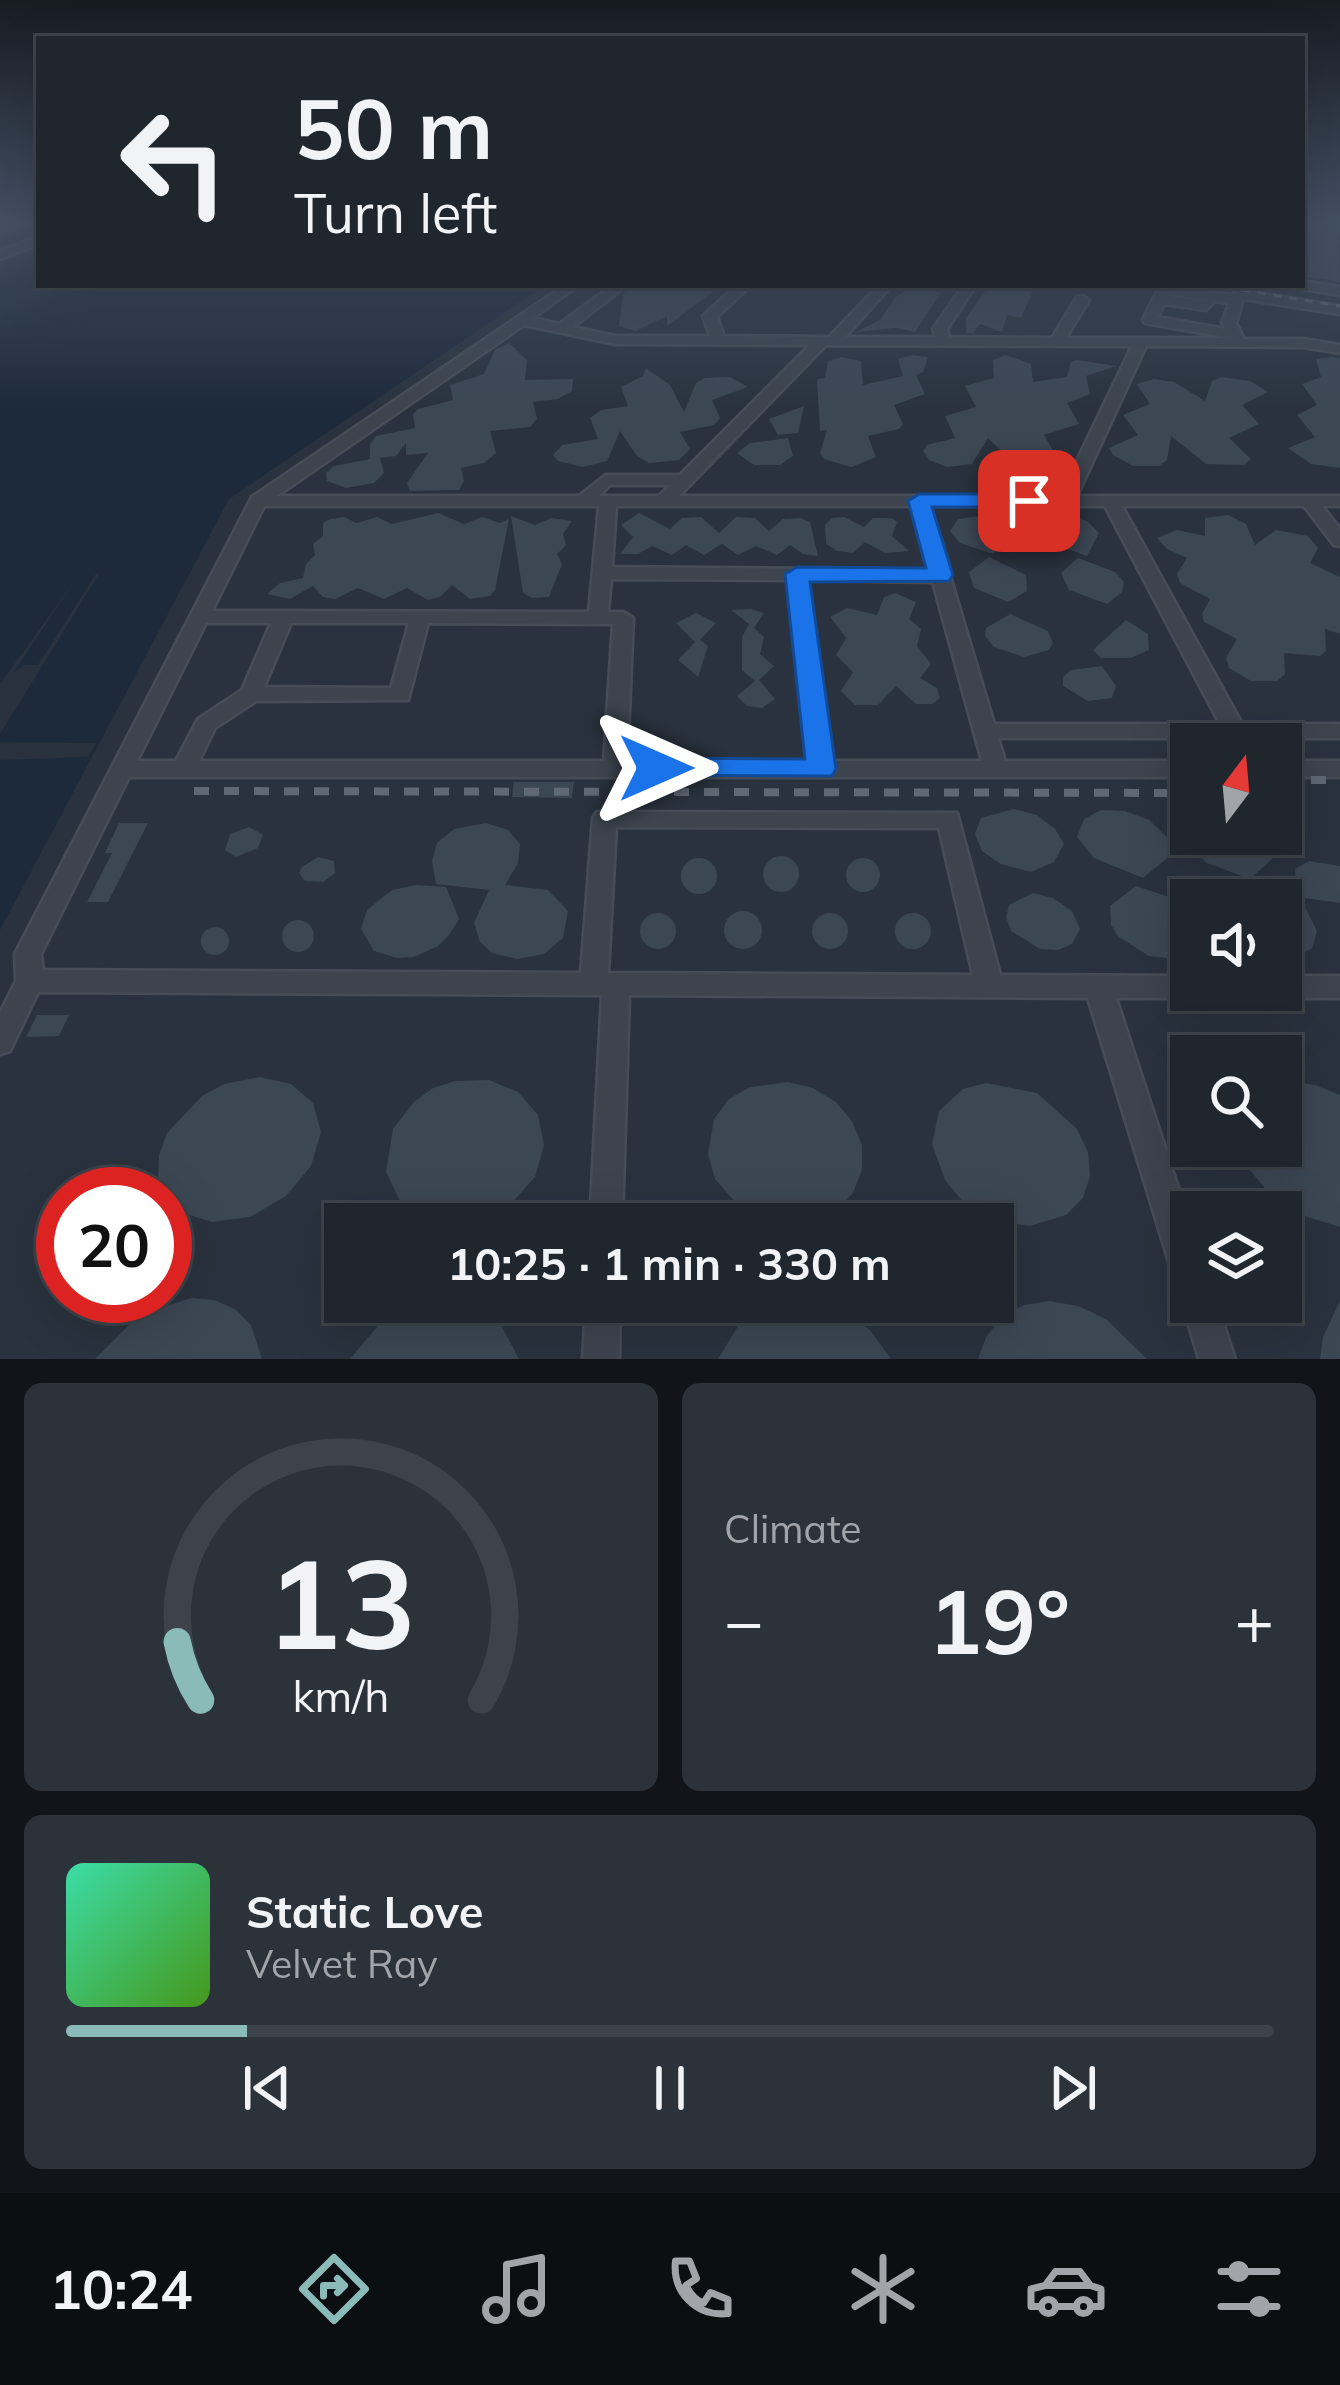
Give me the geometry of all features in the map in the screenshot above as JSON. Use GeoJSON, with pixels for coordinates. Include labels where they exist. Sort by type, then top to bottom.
{"type":"FeatureCollection","features":[{"type":"Feature","properties":{"kind":"lane"},"geometry":{"type":"LineString","coordinates":[[1305,286],[1340,295]]}},
{"type":"Feature","properties":{"kind":"lane"},"geometry":{"type":"LineString","coordinates":[[0,1042],[30,981],[28,954],[258,501],[569,288]]}},
{"type":"Feature","properties":{"kind":"lane"},"geometry":{"type":"LineString","coordinates":[[561,329],[617,288]]}},
{"type":"Feature","properties":{"kind":"lane"},"geometry":{"type":"LineString","coordinates":[[719,335],[711,314],[741,288]]}},
{"type":"Feature","properties":{"kind":"lane"},"geometry":{"type":"LineString","coordinates":[[664,501],[883,288]]}},
{"type":"Feature","properties":{"kind":"lane"},"geometry":{"type":"LineString","coordinates":[[944,342],[940,329],[968,288]]}},
{"type":"Feature","properties":{"kind":"lane"},"geometry":{"type":"LineString","coordinates":[[1235,338],[1150,320],[1165,289],[1340,295]]}},
{"type":"Feature","properties":{"kind":"lane"},"geometry":{"type":"LineString","coordinates":[[1242,293],[1340,310]]}},
{"type":"Feature","properties":{"kind":"lane"},"geometry":{"type":"LineString","coordinates":[[1235,338],[1229,323],[1242,293]]}},
{"type":"Feature","properties":{"kind":"lane"},"geometry":{"type":"LineString","coordinates":[[1056,342],[1082,300]]}},
{"type":"Feature","properties":{"kind":"lane"},"geometry":{"type":"LineString","coordinates":[[521,320],[615,340],[719,335],[786,341],[944,342],[1235,338],[1340,350]]}},
{"type":"Feature","properties":{"kind":"lane"},"geometry":{"type":"LineString","coordinates":[[1066,501],[1141,342]]}},
{"type":"Feature","properties":{"kind":"lane"},"geometry":{"type":"LineString","coordinates":[[583,501],[606,480],[685,480]]}},
{"type":"Feature","properties":{"kind":"lane"},"geometry":{"type":"LineString","coordinates":[[258,501],[1340,501]]}},
{"type":"Feature","properties":{"kind":"lane"},"geometry":{"type":"LineString","coordinates":[[598,617],[608,501]]}},
{"type":"Feature","properties":{"kind":"lane"},"geometry":{"type":"LineString","coordinates":[[919,501],[996,769]]}},
{"type":"Feature","properties":{"kind":"lane"},"geometry":{"type":"LineString","coordinates":[[1111,501],[1231,723]]}},
{"type":"Feature","properties":{"kind":"lane"},"geometry":{"type":"LineString","coordinates":[[1309,501],[1340,541]]}},
{"type":"Feature","properties":{"kind":"lane"},"geometry":{"type":"LineString","coordinates":[[602,573],[940,575]]}},
{"type":"Feature","properties":{"kind":"lane"},"geometry":{"type":"LineString","coordinates":[[797,574],[821,769]]}},
{"type":"Feature","properties":{"kind":"lane"},"geometry":{"type":"LineString","coordinates":[[199,617],[623,618],[614,768]]}},
{"type":"Feature","properties":{"kind":"lane"},"geometry":{"type":"LineString","coordinates":[[184,769],[206,724],[251,694],[283,618]]}},
{"type":"Feature","properties":{"kind":"lane"},"geometry":{"type":"LineString","coordinates":[[251,694],[400,694],[420,618]]}},
{"type":"Feature","properties":{"kind":"lane"},"geometry":{"type":"LineString","coordinates":[[985,731],[1170,731]]}},
{"type":"Feature","properties":{"kind":"lane"},"geometry":{"type":"LineString","coordinates":[[1302,731],[1340,731]]}},
{"type":"Feature","properties":{"kind":"lane"},"geometry":{"type":"LineString","coordinates":[[122,769],[1170,769]]}},
{"type":"Feature","properties":{"kind":"lane"},"geometry":{"type":"LineString","coordinates":[[1302,769],[1340,769]]}},
{"type":"Feature","properties":{"kind":"lane"},"geometry":{"type":"LineString","coordinates":[[606,1203],[605,818],[949,819],[989,986]]}},
{"type":"Feature","properties":{"kind":"lane"},"geometry":{"type":"LineString","coordinates":[[30,981],[1170,987]]}},
{"type":"Feature","properties":{"kind":"lane"},"geometry":{"type":"LineString","coordinates":[[1098,986],[1170,1212]]}},
{"type":"Feature","properties":{"kind":"lane"},"geometry":{"type":"LineString","coordinates":[[1302,987],[1340,987]]}},
{"type":"Feature","properties":{"kind":"lane"},"geometry":{"type":"LineString","coordinates":[[601,1359],[602,1323]]}},
{"type":"Feature","properties":{"kind":"lane"},"geometry":{"type":"LineString","coordinates":[[1205,1323],[1216,1359]]}},
{"type":"Feature","properties":{"kind":"water"},"geometry":{"type":"Polygon","coordinates":[[[0,283],[36,283],[36,288],[541,288],[229,499],[0,930],[0,283]]]}},
{"type":"Feature","properties":{"kind":"pier"},"geometry":{"type":"Polygon","coordinates":[[[96,574],[0,734],[0,684],[76,579],[13,673],[24,665],[38,665],[96,574]]]}},
{"type":"Feature","properties":{"kind":"pier"},"geometry":{"type":"Polygon","coordinates":[[[0,742],[96,743],[88,757],[0,760],[0,742]]]}},
{"type":"Feature","properties":{"kind":"building"},"geometry":{"type":"Polygon","coordinates":[[[628,288],[718,288],[667,326],[667,316],[636,331],[619,326],[623,294],[628,288]]]}},
{"type":"Feature","properties":{"kind":"building"},"geometry":{"type":"Polygon","coordinates":[[[909,288],[941,293],[915,332],[896,328],[856,332],[880,320],[909,288]]]}},
{"type":"Feature","properties":{"kind":"building"},"geometry":{"type":"Polygon","coordinates":[[[988,288],[1034,289],[1021,318],[1007,315],[1002,332],[980,324],[973,333],[966,333],[966,318],[988,288]]]}},
{"type":"Feature","properties":{"kind":"building"},"geometry":{"type":"Polygon","coordinates":[[[509,343],[527,360],[525,380],[573,379],[572,391],[558,399],[533,402],[537,419],[530,427],[490,431],[496,453],[484,463],[461,468],[464,481],[459,490],[410,491],[407,483],[428,453],[406,455],[406,443],[396,456],[380,458],[384,473],[374,483],[346,488],[327,481],[326,473],[334,466],[370,459],[370,444],[376,436],[415,428],[413,414],[418,409],[453,400],[450,385],[484,374],[495,350],[509,343]]]}},
{"type":"Feature","properties":{"kind":"building"},"geometry":{"type":"Polygon","coordinates":[[[1006,355],[1031,364],[1033,382],[1067,377],[1071,362],[1077,360],[1116,366],[1086,376],[1090,394],[1067,403],[1079,424],[1044,435],[1057,457],[1050,462],[1012,461],[988,438],[972,464],[947,467],[929,460],[923,451],[927,445],[955,438],[945,416],[976,407],[965,386],[994,378],[993,360],[1006,355]]]}},
{"type":"Feature","properties":{"kind":"building"},"geometry":{"type":"Polygon","coordinates":[[[842,357],[861,361],[863,385],[903,376],[898,359],[928,357],[923,372],[916,375],[925,394],[894,405],[903,424],[899,429],[868,436],[876,457],[851,467],[824,459],[820,453],[827,430],[820,431],[817,379],[825,378],[828,361],[842,357]]]}},
{"type":"Feature","properties":{"kind":"building"},"geometry":{"type":"Polygon","coordinates":[[[1340,358],[1340,468],[1311,464],[1288,448],[1315,437],[1297,415],[1317,405],[1302,384],[1321,377],[1316,359],[1340,358]]]}},
{"type":"Feature","properties":{"kind":"building"},"geometry":{"type":"Polygon","coordinates":[[[646,368],[670,385],[684,412],[696,383],[704,378],[730,377],[748,387],[712,400],[720,418],[714,425],[680,432],[690,449],[679,460],[649,463],[637,456],[620,431],[607,461],[583,467],[558,461],[553,455],[562,445],[598,439],[590,418],[601,410],[628,406],[621,387],[643,376],[646,368]]]}},
{"type":"Feature","properties":{"kind":"building"},"geometry":{"type":"Polygon","coordinates":[[[1222,377],[1250,381],[1268,392],[1242,405],[1259,424],[1229,438],[1251,459],[1244,465],[1206,464],[1171,436],[1167,460],[1159,466],[1133,466],[1113,455],[1109,448],[1138,435],[1123,415],[1150,404],[1137,384],[1154,379],[1174,382],[1205,401],[1212,381],[1222,377]]]}},
{"type":"Feature","properties":{"kind":"building"},"geometry":{"type":"Polygon","coordinates":[[[804,406],[798,433],[778,435],[769,419],[804,406]]]}},
{"type":"Feature","properties":{"kind":"building"},"geometry":{"type":"Polygon","coordinates":[[[788,438],[793,456],[780,465],[754,465],[737,453],[750,443],[788,438]]]}},
{"type":"Feature","properties":{"kind":"building"},"geometry":{"type":"Polygon","coordinates":[[[438,513],[464,524],[482,517],[500,523],[509,519],[490,596],[470,599],[452,585],[440,597],[428,600],[407,588],[384,599],[358,588],[335,599],[323,597],[313,586],[290,599],[267,594],[280,583],[303,578],[306,564],[315,555],[313,544],[323,536],[323,523],[330,519],[344,517],[357,523],[377,517],[392,524],[438,513]]]}},
{"type":"Feature","properties":{"kind":"building"},"geometry":{"type":"Polygon","coordinates":[[[639,513],[670,529],[682,518],[701,517],[719,533],[736,517],[755,518],[769,531],[783,519],[801,518],[810,522],[818,556],[803,554],[790,545],[777,555],[756,546],[738,555],[722,544],[704,555],[686,545],[672,555],[652,546],[638,554],[620,554],[633,537],[621,525],[639,513]]]}},
{"type":"Feature","properties":{"kind":"building"},"geometry":{"type":"Polygon","coordinates":[[[1228,515],[1246,524],[1255,545],[1276,530],[1308,536],[1318,548],[1310,563],[1340,577],[1340,634],[1325,629],[1326,651],[1320,656],[1284,653],[1285,674],[1277,681],[1251,681],[1229,668],[1226,658],[1237,639],[1204,622],[1202,614],[1210,599],[1180,583],[1177,574],[1187,558],[1167,549],[1157,538],[1177,530],[1205,536],[1205,518],[1228,515]]]}},
{"type":"Feature","properties":{"kind":"building"},"geometry":{"type":"Polygon","coordinates":[[[511,516],[535,525],[551,518],[572,521],[563,534],[566,545],[557,554],[562,564],[549,597],[523,593],[511,516]]]}},
{"type":"Feature","properties":{"kind":"building"},"geometry":{"type":"Polygon","coordinates":[[[981,516],[1001,522],[1014,534],[993,554],[960,543],[950,531],[958,519],[981,516]]]}},
{"type":"Feature","properties":{"kind":"building"},"geometry":{"type":"Polygon","coordinates":[[[1069,516],[1087,521],[1099,533],[1087,556],[1048,542],[1035,530],[1043,518],[1069,516]]]}},
{"type":"Feature","properties":{"kind":"building"},"geometry":{"type":"Polygon","coordinates":[[[844,517],[864,527],[873,518],[891,518],[897,522],[892,536],[909,551],[885,553],[865,542],[853,553],[837,551],[826,544],[825,525],[832,518],[844,517]]]}},
{"type":"Feature","properties":{"kind":"building"},"geometry":{"type":"Polygon","coordinates":[[[989,557],[1026,575],[1027,591],[1008,602],[974,588],[969,572],[989,557]]]}},
{"type":"Feature","properties":{"kind":"building"},"geometry":{"type":"Polygon","coordinates":[[[1078,558],[1115,572],[1124,582],[1122,592],[1107,604],[1069,590],[1061,573],[1078,558]]]}},
{"type":"Feature","properties":{"kind":"building"},"geometry":{"type":"Polygon","coordinates":[[[895,593],[916,602],[909,619],[921,629],[917,646],[931,664],[920,678],[937,688],[940,698],[932,704],[916,704],[896,686],[878,705],[855,705],[841,691],[853,672],[836,655],[846,638],[830,617],[847,608],[877,615],[884,597],[895,593]]]}},
{"type":"Feature","properties":{"kind":"building"},"geometry":{"type":"Polygon","coordinates":[[[731,610],[764,613],[754,628],[764,637],[760,654],[774,666],[759,680],[775,699],[762,708],[747,706],[737,696],[755,681],[742,670],[742,637],[749,624],[731,610]]]}},
{"type":"Feature","properties":{"kind":"building"},"geometry":{"type":"Polygon","coordinates":[[[696,613],[716,623],[700,640],[708,646],[698,677],[678,660],[695,642],[676,623],[696,613]]]}},
{"type":"Feature","properties":{"kind":"building"},"geometry":{"type":"Polygon","coordinates":[[[1010,614],[1048,631],[1053,643],[1049,650],[1024,657],[994,647],[985,636],[986,628],[1010,614]]]}},
{"type":"Feature","properties":{"kind":"building"},"geometry":{"type":"Polygon","coordinates":[[[1126,620],[1148,634],[1149,650],[1131,658],[1101,658],[1093,650],[1126,620]]]}},
{"type":"Feature","properties":{"kind":"building"},"geometry":{"type":"Polygon","coordinates":[[[1102,666],[1116,686],[1112,698],[1088,701],[1063,686],[1063,677],[1071,670],[1102,666]]]}},
{"type":"Feature","properties":{"kind":"building"},"geometry":{"type":"Polygon","coordinates":[[[514,782],[574,782],[572,798],[512,797],[514,782]]]}},
{"type":"Feature","properties":{"kind":"building"},"geometry":{"type":"Polygon","coordinates":[[[1014,809],[1037,815],[1055,829],[1064,844],[1054,862],[1031,872],[1001,864],[982,851],[975,834],[981,818],[1014,809]]]}},
{"type":"Feature","properties":{"kind":"building"},"geometry":{"type":"Polygon","coordinates":[[[1101,810],[1125,811],[1149,820],[1170,840],[1166,859],[1143,878],[1094,858],[1077,837],[1084,819],[1101,810]]]}},
{"type":"Feature","properties":{"kind":"building"},"geometry":{"type":"Polygon","coordinates":[[[119,823],[148,823],[108,902],[87,902],[112,853],[105,853],[119,823]]]}},
{"type":"Feature","properties":{"kind":"building"},"geometry":{"type":"Polygon","coordinates":[[[486,823],[508,830],[520,844],[518,863],[505,885],[548,890],[568,911],[563,938],[544,954],[517,959],[492,953],[480,942],[474,923],[489,890],[436,884],[432,861],[437,843],[454,829],[486,823]]]}},
{"type":"Feature","properties":{"kind":"building"},"geometry":{"type":"Polygon","coordinates":[[[249,827],[263,835],[258,848],[236,857],[225,850],[230,834],[249,827]]]}},
{"type":"Feature","properties":{"kind":"building"},"geometry":{"type":"Polygon","coordinates":[[[1198,855],[1273,858],[1250,879],[1207,863],[1198,855]]]}},
{"type":"Feature","properties":{"kind":"building"},"geometry":{"type":"Polygon","coordinates":[[[781,856],[793,862],[799,874],[793,886],[781,892],[769,886],[763,874],[769,862],[781,856]]]}},
{"type":"Feature","properties":{"kind":"building"},"geometry":{"type":"Polygon","coordinates":[[[318,857],[334,861],[335,873],[323,882],[305,881],[299,873],[302,867],[318,857]]]}},
{"type":"Feature","properties":{"kind":"building"},"geometry":{"type":"Polygon","coordinates":[[[699,858],[711,864],[717,876],[711,888],[699,894],[687,888],[681,876],[687,864],[699,858]]]}},
{"type":"Feature","properties":{"kind":"building"},"geometry":{"type":"Polygon","coordinates":[[[863,858],[875,863],[880,875],[875,887],[863,892],[851,887],[846,875],[851,863],[863,858]]]}},
{"type":"Feature","properties":{"kind":"building"},"geometry":{"type":"Polygon","coordinates":[[[1309,861],[1340,866],[1340,903],[1302,898],[1302,879],[1296,879],[1295,869],[1309,861]]]}},
{"type":"Feature","properties":{"kind":"building"},"geometry":{"type":"Polygon","coordinates":[[[416,885],[446,887],[459,919],[449,935],[414,957],[374,951],[361,929],[367,910],[392,890],[416,885]]]}},
{"type":"Feature","properties":{"kind":"building"},"geometry":{"type":"Polygon","coordinates":[[[1136,886],[1170,897],[1170,958],[1149,956],[1119,937],[1111,925],[1110,906],[1136,886]]]}},
{"type":"Feature","properties":{"kind":"building"},"geometry":{"type":"Polygon","coordinates":[[[1033,893],[1053,898],[1072,911],[1080,929],[1072,944],[1058,950],[1040,949],[1011,931],[1006,917],[1009,905],[1033,893]]]}},
{"type":"Feature","properties":{"kind":"building"},"geometry":{"type":"Polygon","coordinates":[[[1302,903],[1317,931],[1312,949],[1302,952],[1302,903]]]}},
{"type":"Feature","properties":{"kind":"building"},"geometry":{"type":"Polygon","coordinates":[[[743,911],[756,917],[762,930],[756,943],[743,949],[730,943],[724,930],[730,917],[743,911]]]}},
{"type":"Feature","properties":{"kind":"building"},"geometry":{"type":"Polygon","coordinates":[[[658,913],[671,918],[676,931],[671,944],[658,949],[645,944],[640,931],[645,918],[658,913]]]}},
{"type":"Feature","properties":{"kind":"building"},"geometry":{"type":"Polygon","coordinates":[[[830,913],[842,919],[848,931],[842,943],[830,949],[818,943],[812,931],[818,919],[830,913]]]}},
{"type":"Feature","properties":{"kind":"building"},"geometry":{"type":"Polygon","coordinates":[[[913,913],[926,918],[931,931],[926,944],[913,949],[900,944],[895,931],[900,918],[913,913]]]}},
{"type":"Feature","properties":{"kind":"building"},"geometry":{"type":"Polygon","coordinates":[[[298,920],[310,924],[314,936],[310,948],[298,952],[286,948],[282,936],[286,924],[298,920]]]}},
{"type":"Feature","properties":{"kind":"building"},"geometry":{"type":"Polygon","coordinates":[[[215,927],[225,931],[229,941],[225,951],[215,955],[205,951],[201,941],[205,931],[215,927]]]}},
{"type":"Feature","properties":{"kind":"building"},"geometry":{"type":"Polygon","coordinates":[[[37,1015],[69,1015],[59,1036],[26,1037],[37,1015]]]}},
{"type":"Feature","properties":{"kind":"building"},"geometry":{"type":"Polygon","coordinates":[[[260,1077],[291,1084],[313,1103],[321,1132],[311,1166],[286,1196],[250,1217],[212,1222],[192,1216],[192,1167],[158,1167],[159,1155],[167,1133],[202,1096],[224,1084],[260,1077]]]}},
{"type":"Feature","properties":{"kind":"building"},"geometry":{"type":"Polygon","coordinates":[[[489,1080],[518,1092],[538,1115],[544,1145],[535,1177],[512,1203],[402,1203],[386,1172],[393,1129],[414,1102],[433,1088],[455,1081],[489,1080]]]}},
{"type":"Feature","properties":{"kind":"building"},"geometry":{"type":"Polygon","coordinates":[[[788,1082],[813,1088],[836,1102],[852,1121],[862,1145],[862,1170],[844,1203],[736,1203],[715,1179],[708,1154],[714,1119],[729,1099],[750,1087],[788,1082]]]}},
{"type":"Feature","properties":{"kind":"building"},"geometry":{"type":"Polygon","coordinates":[[[986,1083],[1037,1093],[1077,1129],[1088,1152],[1090,1176],[1083,1198],[1066,1215],[1030,1226],[1014,1224],[1014,1203],[965,1203],[945,1180],[932,1144],[939,1111],[963,1089],[986,1083]]]}},
{"type":"Feature","properties":{"kind":"building"},"geometry":{"type":"Polygon","coordinates":[[[1302,1083],[1340,1095],[1340,1227],[1302,1215],[1302,1191],[1267,1191],[1247,1167],[1302,1167],[1302,1083]]]}},
{"type":"Feature","properties":{"kind":"building"},"geometry":{"type":"Polygon","coordinates":[[[192,1298],[235,1309],[251,1325],[262,1359],[95,1359],[131,1323],[192,1323],[192,1298]]]}},
{"type":"Feature","properties":{"kind":"building"},"geometry":{"type":"Polygon","coordinates":[[[1050,1301],[1078,1306],[1106,1319],[1147,1359],[978,1359],[997,1323],[1014,1323],[1014,1310],[1050,1301]]]}},
{"type":"Feature","properties":{"kind":"building"},"geometry":{"type":"Polygon","coordinates":[[[1340,1301],[1340,1359],[1320,1359],[1323,1337],[1340,1301]]]}},
{"type":"Feature","properties":{"kind":"building"},"geometry":{"type":"Polygon","coordinates":[[[380,1323],[497,1323],[519,1359],[350,1359],[380,1323]]]}},
{"type":"Feature","properties":{"kind":"building"},"geometry":{"type":"Polygon","coordinates":[[[740,1323],[860,1323],[891,1359],[718,1359],[740,1323]]]}},
{"type":"Feature","properties":{"kind":"railway"},"geometry":{"type":"LineString","coordinates":[[1229,288],[1340,306]]}},
{"type":"Feature","properties":{"kind":"railway"},"geometry":{"type":"LineString","coordinates":[[1302,780],[1340,780]]}},
{"type":"Feature","properties":{"kind":"railway"},"geometry":{"type":"LineString","coordinates":[[194,791],[1170,793]]}},
{"type":"Feature","properties":{"kind":"route"},"geometry":{"type":"LineString","coordinates":[[656,768],[821,769],[797,574],[940,575],[919,501],[1029,501]]}}]}
